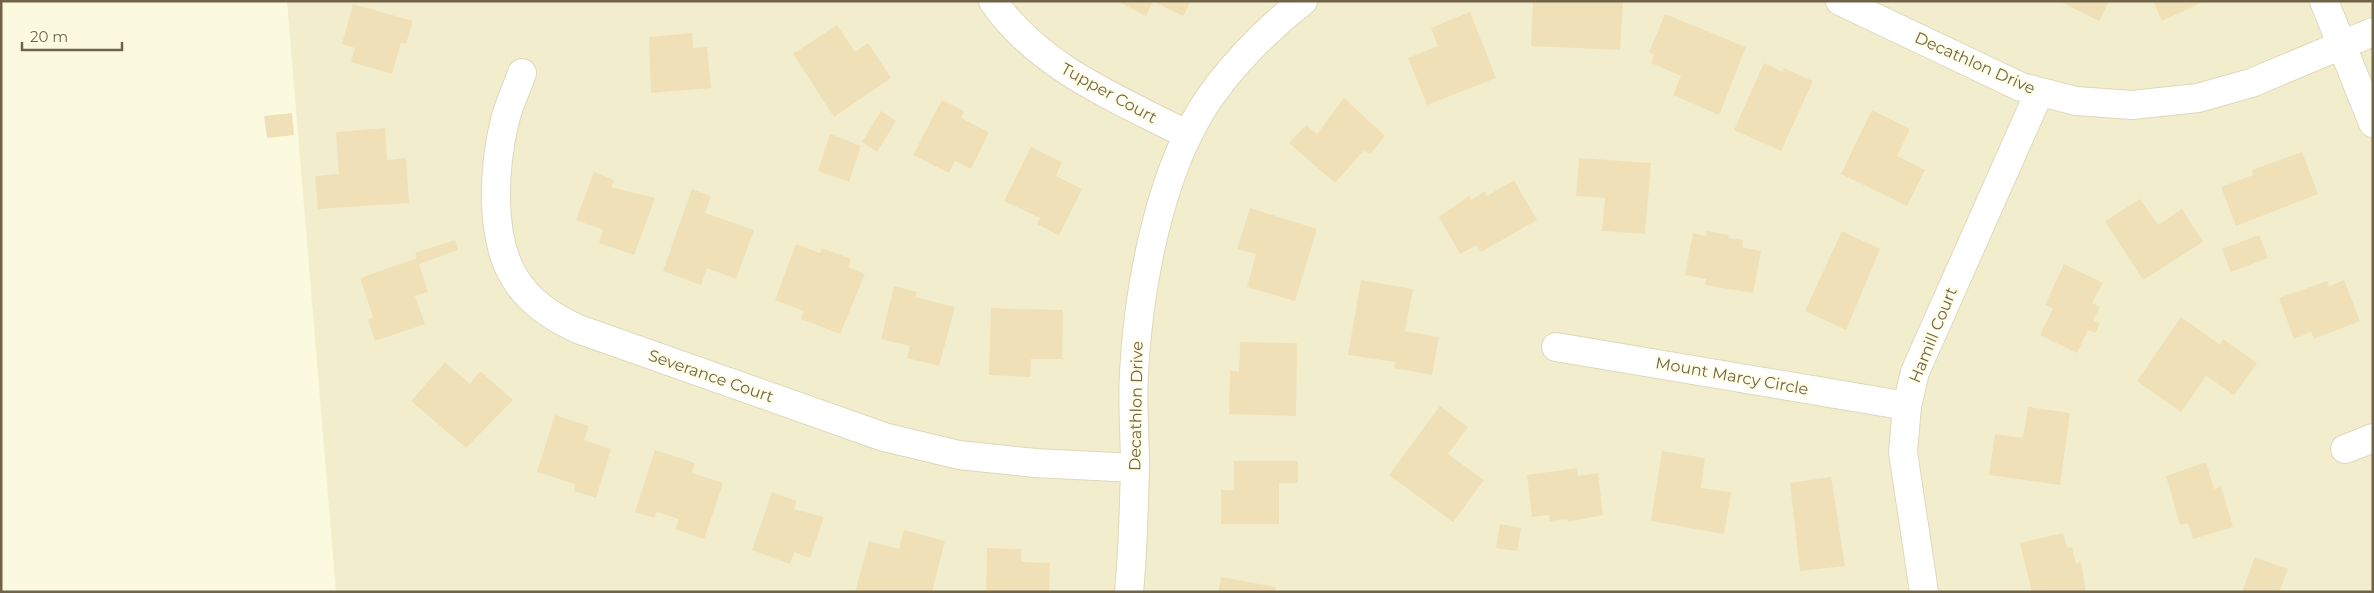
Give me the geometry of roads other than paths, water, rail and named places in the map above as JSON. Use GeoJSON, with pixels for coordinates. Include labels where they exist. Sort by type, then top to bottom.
{"type":"FeatureCollection","features":[{"type":"Feature","properties":{"kind":"street","name":"Tupper Court"},"geometry":{"type":"LineString","coordinates":[[993,1],[1034,46],[1066,72],[1188,135]]}},
{"type":"Feature","properties":{"kind":"street","name":"Decathlon Drive"},"geometry":{"type":"LineString","coordinates":[[1129,592],[1135,468],[1134,374],[1140,301],[1155,230],[1177,161],[1201,110],[1238,62],[1280,19],[1304,1]]}},
{"type":"Feature","properties":{"kind":"street","name":"Decathlon Drive"},"geometry":{"type":"LineString","coordinates":[[1840,1],[2021,87],[2076,102],[2132,105],[2198,98],[2251,83],[2373,32]]}},
{"type":"Feature","properties":{"kind":"street"},"geometry":{"type":"LineString","coordinates":[[2324,1],[2373,123]]}},
{"type":"Feature","properties":{"kind":"street","name":"Severance Court"},"geometry":{"type":"LineString","coordinates":[[522,73],[506,118],[498,156],[496,205],[502,249],[514,276],[532,300],[556,319],[578,329],[884,437],[959,454],[1035,463],[1135,468]]}},
{"type":"Feature","properties":{"kind":"street","name":"Hamill Court"},"geometry":{"type":"LineString","coordinates":[[1924,592],[1903,452],[1907,406],[1915,372],[2039,93]]}},
{"type":"Feature","properties":{"kind":"street","name":"Mount Marcy Circle"},"geometry":{"type":"LineString","coordinates":[[1556,347],[1907,406]]}},
{"type":"Feature","properties":{"kind":"street"},"geometry":{"type":"LineString","coordinates":[[2344,449],[2373,438]]}}]}
